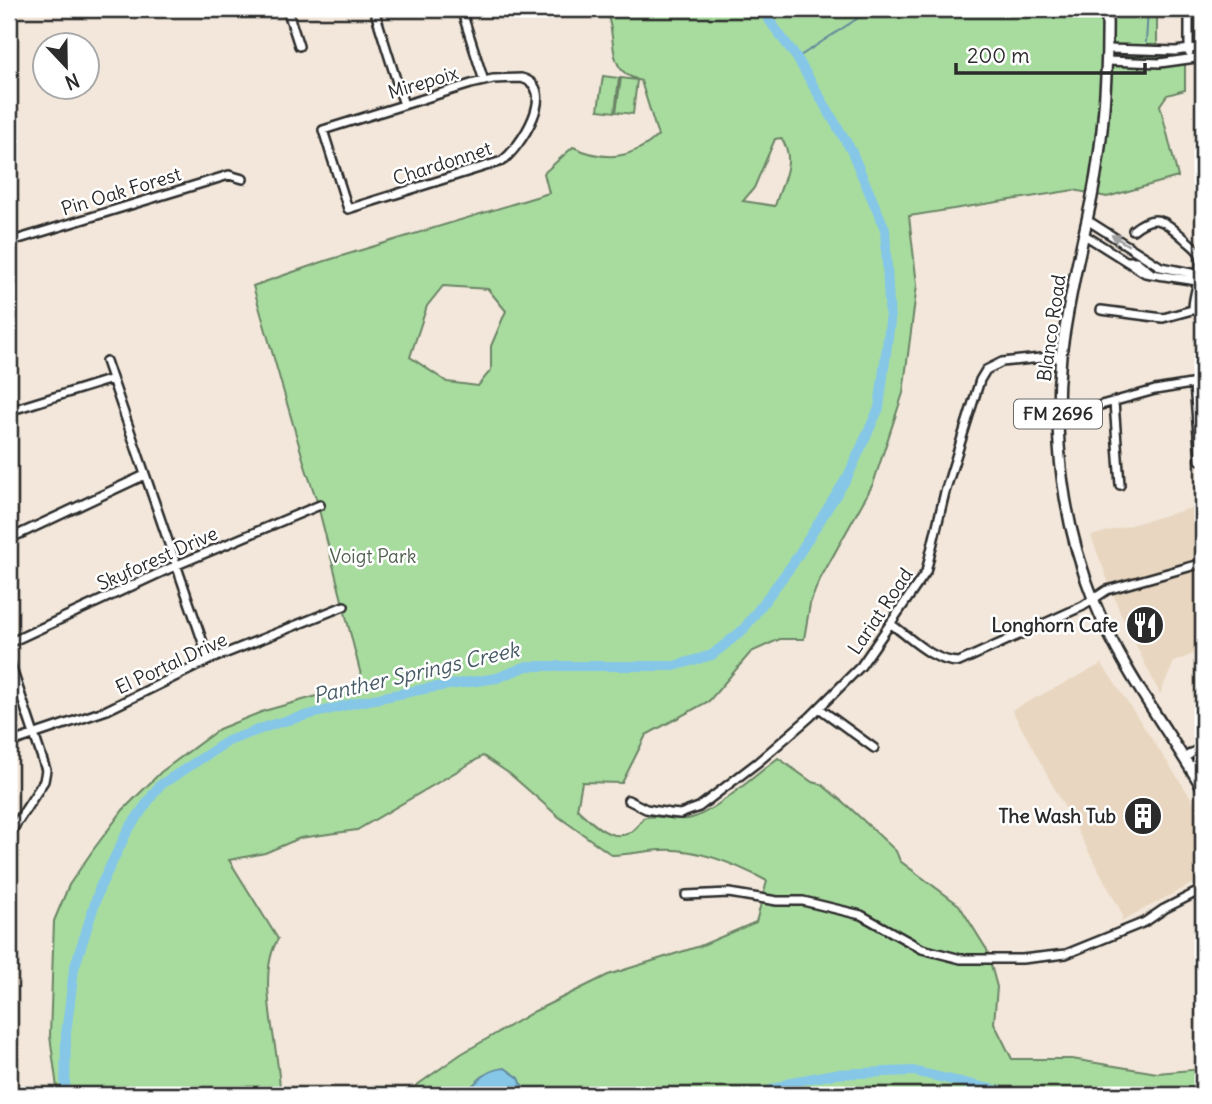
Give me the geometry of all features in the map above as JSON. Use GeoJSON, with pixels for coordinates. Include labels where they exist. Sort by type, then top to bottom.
{"type":"FeatureCollection","features":[{"type":"Feature","properties":{"kind":"main road","name":"Blanco Road"},"geometry":{"type":"LineString","coordinates":[[1107,9],[1107,61],[1100,135],[1061,356],[1058,417],[1062,481],[1078,553],[1093,600],[1116,649],[1203,789]]}},
{"type":"Feature","properties":{"kind":"street"},"geometry":{"type":"LineString","coordinates":[[287,9],[299,46]]}},
{"type":"Feature","properties":{"kind":"street"},"geometry":{"type":"LineString","coordinates":[[374,9],[404,105]]}},
{"type":"Feature","properties":{"kind":"street"},"geometry":{"type":"LineString","coordinates":[[461,9],[484,81]]}},
{"type":"Feature","properties":{"kind":"street"},"geometry":{"type":"LineString","coordinates":[[1189,9],[1188,50],[1191,60]]}},
{"type":"Feature","properties":{"kind":"street"},"geometry":{"type":"LineString","coordinates":[[1107,49],[1146,51],[1203,47]]}},
{"type":"Feature","properties":{"kind":"street"},"geometry":{"type":"LineString","coordinates":[[1107,61],[1160,63],[1203,57]]}},
{"type":"Feature","properties":{"kind":"street","name":"Mirepoix"},"geometry":{"type":"LineString","coordinates":[[323,130],[484,81],[522,78],[534,84]]}},
{"type":"Feature","properties":{"kind":"street","name":"Chardonnet"},"geometry":{"type":"LineString","coordinates":[[323,130],[348,209],[502,161],[516,148],[533,121],[536,95],[534,84]]}},
{"type":"Feature","properties":{"kind":"street","name":"Pin Oak Forest"},"geometry":{"type":"LineString","coordinates":[[9,242],[229,175],[243,179]]}},
{"type":"Feature","properties":{"kind":"street"},"geometry":{"type":"LineString","coordinates":[[1087,220],[1161,267],[1200,277]]}},
{"type":"Feature","properties":{"kind":"street"},"geometry":{"type":"LineString","coordinates":[[1133,230],[1149,220],[1160,220],[1168,224],[1200,255],[1200,277],[1192,299],[1193,310]]}},
{"type":"Feature","properties":{"kind":"street"},"geometry":{"type":"LineString","coordinates":[[1083,234],[1145,273],[1200,277]]}},
{"type":"Feature","properties":{"kind":"street"},"geometry":{"type":"LineString","coordinates":[[1101,310],[1163,318],[1203,307]]}},
{"type":"Feature","properties":{"kind":"street","name":"Lariat Road"},"geometry":{"type":"LineString","coordinates":[[628,800],[646,809],[670,813],[680,814],[696,809],[758,762],[854,675],[926,572],[945,492],[980,380],[986,370],[1002,362],[1061,356]]}},
{"type":"Feature","properties":{"kind":"street"},"geometry":{"type":"LineString","coordinates":[[106,361],[209,660]]}},
{"type":"Feature","properties":{"kind":"street"},"geometry":{"type":"LineString","coordinates":[[9,411],[112,379]]}},
{"type":"Feature","properties":{"kind":"street"},"geometry":{"type":"LineString","coordinates":[[1058,417],[1155,390],[1203,382]]}},
{"type":"Feature","properties":{"kind":"street"},"geometry":{"type":"LineString","coordinates":[[1194,384],[1200,460]]}},
{"type":"Feature","properties":{"kind":"street"},"geometry":{"type":"LineString","coordinates":[[1114,402],[1120,485]]}},
{"type":"Feature","properties":{"kind":"street"},"geometry":{"type":"LineString","coordinates":[[9,539],[145,475]]}},
{"type":"Feature","properties":{"kind":"street","name":"Skyforest Drive"},"geometry":{"type":"LineString","coordinates":[[9,643],[177,565],[320,505]]}},
{"type":"Feature","properties":{"kind":"street"},"geometry":{"type":"LineString","coordinates":[[891,624],[936,657],[949,662],[959,662],[1093,600],[1107,590],[1203,564]]}},
{"type":"Feature","properties":{"kind":"street","name":"El Portal Drive"},"geometry":{"type":"LineString","coordinates":[[9,743],[107,710],[209,660],[344,606]]}},
{"type":"Feature","properties":{"kind":"street"},"geometry":{"type":"LineString","coordinates":[[9,660],[46,769],[44,780],[9,835]]}},
{"type":"Feature","properties":{"kind":"street"},"geometry":{"type":"LineString","coordinates":[[820,708],[874,748]]}},
{"type":"Feature","properties":{"kind":"street"},"geometry":{"type":"LineString","coordinates":[[1184,758],[1203,746]]}},
{"type":"Feature","properties":{"kind":"street"},"geometry":{"type":"LineString","coordinates":[[1190,768],[1203,759]]}},
{"type":"Feature","properties":{"kind":"street"},"geometry":{"type":"LineString","coordinates":[[686,895],[729,893],[777,901],[803,901],[862,915],[922,949],[961,959],[1022,959],[1066,954],[1134,927],[1203,890]]}},
{"type":"Feature","properties":{"kind":"shaded area"},"geometry":{"type":"Polygon","coordinates":[[[1203,505],[1203,650],[1174,662],[1160,694],[1121,615],[1091,536],[1203,505]]]}},
{"type":"Feature","properties":{"kind":"shaded area"},"geometry":{"type":"Polygon","coordinates":[[[1102,664],[1203,816],[1203,878],[1121,921],[1123,915],[1012,710],[1102,664]]]}},
{"type":"Feature","properties":{"kind":"green space","name":"Voigt Park"},"geometry":{"type":"Polygon","coordinates":[[[605,9],[1157,9],[1157,47],[1185,65],[1185,90],[1167,95],[1160,105],[1178,177],[1107,197],[1074,190],[909,216],[917,285],[903,393],[873,484],[818,583],[810,604],[804,639],[780,639],[751,652],[709,701],[646,735],[622,783],[582,782],[577,809],[602,830],[619,835],[627,834],[643,818],[654,816],[687,819],[720,803],[778,758],[812,782],[821,784],[896,851],[900,861],[959,905],[987,950],[997,987],[994,1023],[1012,1059],[1072,1059],[1157,1073],[1203,1069],[1203,1095],[403,1095],[461,1054],[535,1011],[608,975],[700,946],[756,922],[767,881],[730,864],[689,852],[662,850],[612,855],[559,817],[510,774],[483,756],[357,830],[300,838],[265,853],[229,860],[278,939],[271,955],[268,994],[280,1095],[58,1095],[50,1036],[54,921],[69,885],[93,850],[123,810],[161,772],[219,729],[264,711],[363,683],[316,498],[253,286],[322,262],[549,193],[544,173],[573,147],[596,155],[618,156],[648,144],[658,136],[641,81],[628,76],[616,60],[605,9]],[[781,138],[775,139],[754,188],[743,201],[775,206],[788,163],[786,146],[781,138]],[[443,286],[427,306],[410,357],[447,382],[478,386],[491,370],[491,346],[506,311],[488,289],[443,286]]]}},
{"type":"Feature","properties":{"kind":"green space"},"geometry":{"type":"Polygon","coordinates":[[[603,76],[619,78],[615,112],[598,110],[603,76]]]}},
{"type":"Feature","properties":{"kind":"green space"},"geometry":{"type":"Polygon","coordinates":[[[621,78],[637,80],[633,114],[616,112],[621,78]]]}},
{"type":"Feature","properties":{"kind":"water"},"geometry":{"type":"Polygon","coordinates":[[[505,1068],[519,1078],[526,1095],[471,1095],[471,1087],[482,1077],[505,1068]]]}},
{"type":"Feature","properties":{"kind":"waterway","name":"Panther Springs Creek"},"geometry":{"type":"LineString","coordinates":[[65,1095],[66,1034],[74,969],[100,887],[128,830],[159,786],[228,741],[277,723],[359,702],[497,678],[527,666],[674,666],[712,655],[743,630],[792,565],[848,476],[879,408],[890,322],[885,229],[851,150],[797,58],[761,9]]}},
{"type":"Feature","properties":{"kind":"waterway"},"geometry":{"type":"LineString","coordinates":[[797,58],[872,9]]}},
{"type":"Feature","properties":{"kind":"waterway"},"geometry":{"type":"LineString","coordinates":[[1146,42],[1148,9]]}},
{"type":"Feature","properties":{"kind":"waterway","name":"Panther Springs Creek"},"geometry":{"type":"LineString","coordinates":[[759,1095],[792,1082],[834,1074],[913,1071],[1017,1095]]}},
{"type":"Feature","properties":{"kind":"place","name":"Longhorn Cafe"},"geometry":{"type":"Point","coordinates":[1145,625]}},
{"type":"Feature","properties":{"kind":"place","name":"The Wash Tub"},"geometry":{"type":"Point","coordinates":[1143,816]}}]}
